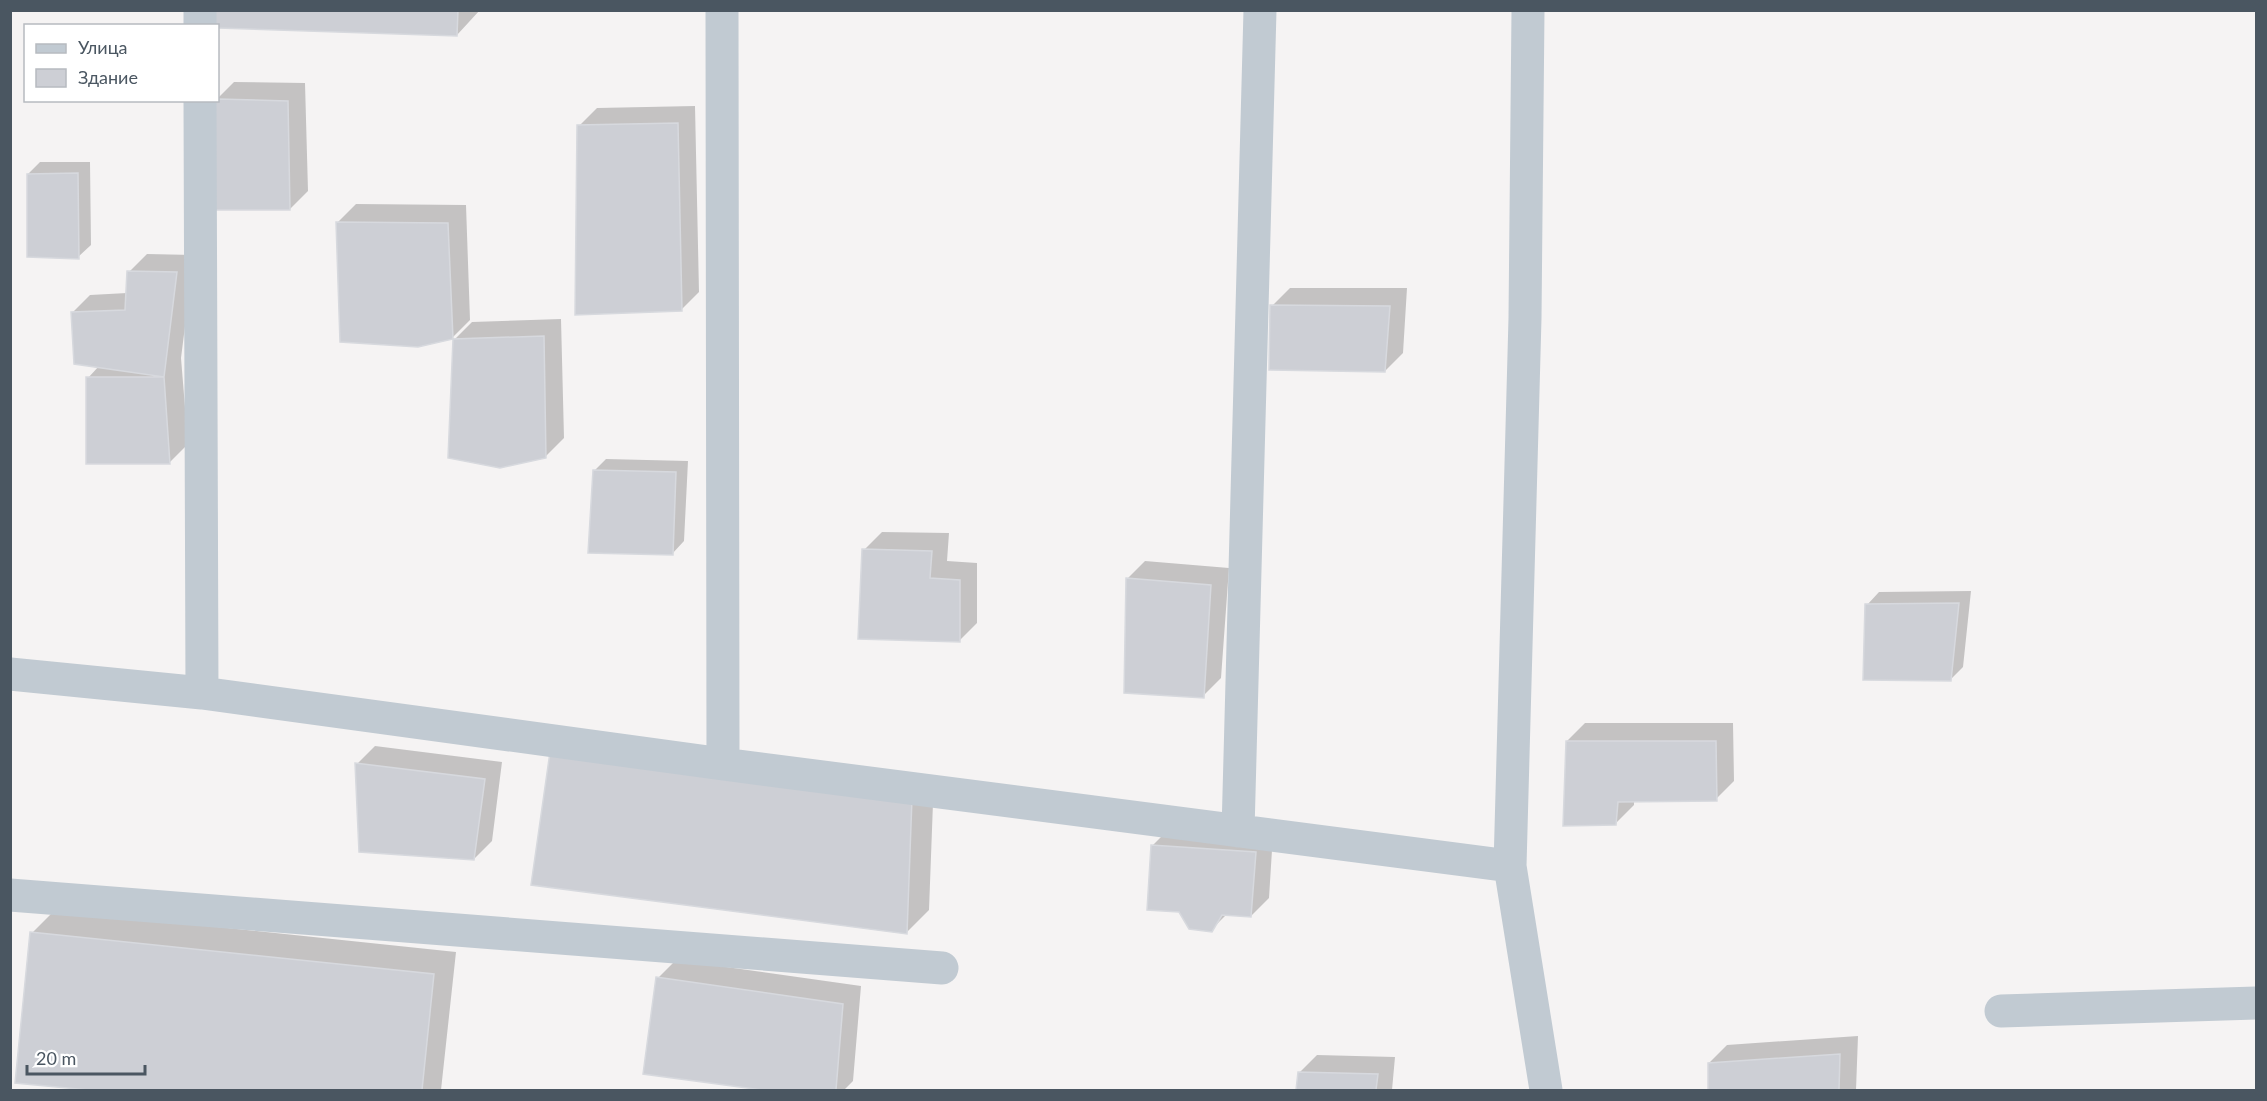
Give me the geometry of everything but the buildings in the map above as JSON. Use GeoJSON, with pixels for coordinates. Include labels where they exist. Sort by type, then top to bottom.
{"type":"FeatureCollection","features":[{"type":"Feature","properties":{"kind":"street"},"geometry":{"type":"LineString","coordinates":[[722,10],[723,764]]}},
{"type":"Feature","properties":{"kind":"street"},"geometry":{"type":"LineString","coordinates":[[1238,831],[1260,10]]}},
{"type":"Feature","properties":{"kind":"street"},"geometry":{"type":"LineString","coordinates":[[1528,10],[1526,318],[1510,866],[1546,1090]]}},
{"type":"Feature","properties":{"kind":"street"},"geometry":{"type":"LineString","coordinates":[[200,102],[202,693]]}},
{"type":"Feature","properties":{"kind":"street"},"geometry":{"type":"LineString","coordinates":[[10,674],[202,693],[723,764],[1510,866]]}},
{"type":"Feature","properties":{"kind":"street"},"geometry":{"type":"LineString","coordinates":[[10,895],[942,968]]}},
{"type":"Feature","properties":{"kind":"street"},"geometry":{"type":"LineString","coordinates":[[2001,1011],[2256,1004]]}}]}
